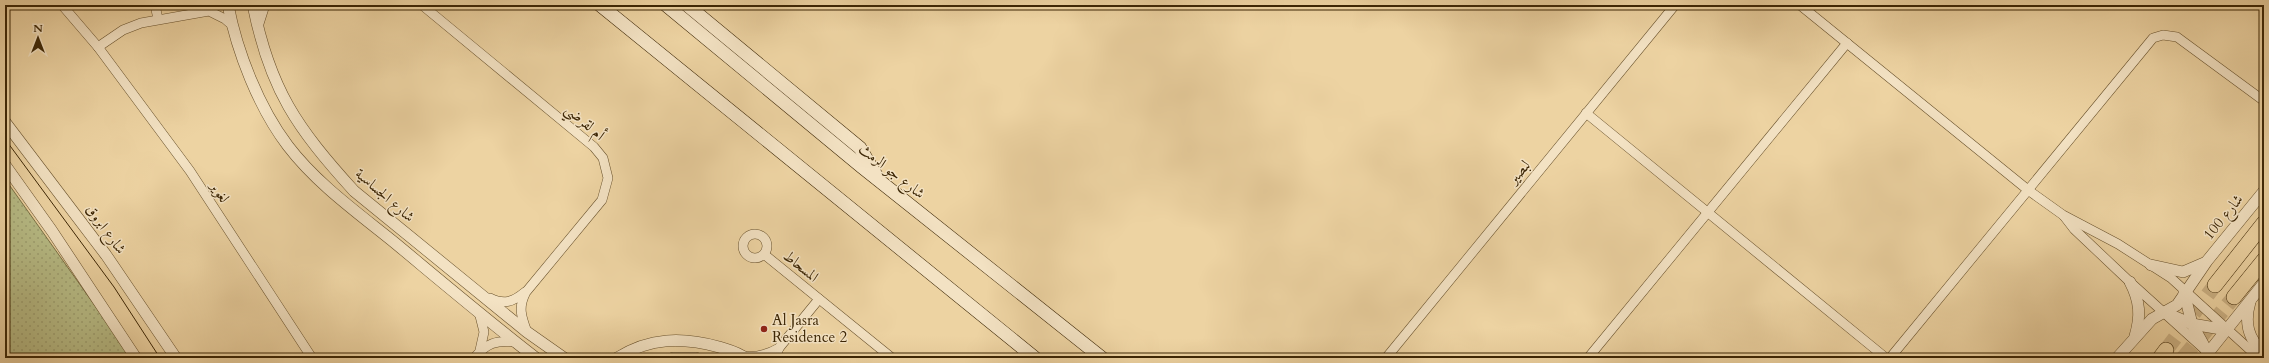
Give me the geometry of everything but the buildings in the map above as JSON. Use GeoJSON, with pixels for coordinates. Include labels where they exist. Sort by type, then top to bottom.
{"type":"FeatureCollection","features":[{"type":"Feature","properties":{"kind":"highway"},"geometry":{"type":"LineString","coordinates":[[2215,285],[2264,223]]}},
{"type":"Feature","properties":{"kind":"highway"},"geometry":{"type":"LineString","coordinates":[[2234,297],[2264,260]]}},
{"type":"Feature","properties":{"kind":"main road"},"geometry":{"type":"LineString","coordinates":[[600,5],[1035,358]]}},
{"type":"Feature","properties":{"kind":"main road","name":"شارع جو الرمث"},"geometry":{"type":"LineString","coordinates":[[666,5],[879,180],[1102,358]]}},
{"type":"Feature","properties":{"kind":"main road"},"geometry":{"type":"LineString","coordinates":[[686,5],[860,148],[879,180]]}},
{"type":"Feature","properties":{"kind":"street","name":"لغوير"},"geometry":{"type":"LineString","coordinates":[[62,5],[98,47],[190,171],[312,358]]}},
{"type":"Feature","properties":{"kind":"street"},"geometry":{"type":"LineString","coordinates":[[155,5],[158,19]]}},
{"type":"Feature","properties":{"kind":"street","name":"شارع الجساسية"},"geometry":{"type":"LineString","coordinates":[[228,5],[232,25],[249,75],[261,101],[287,145],[335,194],[536,358]]}},
{"type":"Feature","properties":{"kind":"street","name":"شارع الجساسية"},"geometry":{"type":"LineString","coordinates":[[253,5],[258,28],[280,93],[311,143],[354,191],[527,332],[564,358]]}},
{"type":"Feature","properties":{"kind":"street"},"geometry":{"type":"LineString","coordinates":[[258,28],[265,5]]}},
{"type":"Feature","properties":{"kind":"street","name":"أم لقرضي"},"geometry":{"type":"LineString","coordinates":[[422,5],[594,147],[604,158],[608,178],[602,200],[526,292],[515,300],[499,303],[483,296]]}},
{"type":"Feature","properties":{"kind":"street","name":"لبصير"},"geometry":{"type":"LineString","coordinates":[[1386,358],[1675,5]]}},
{"type":"Feature","properties":{"kind":"street"},"geometry":{"type":"LineString","coordinates":[[1800,5],[2028,190],[2063,215],[2097,232],[2171,278],[2184,292],[2258,358]]}},
{"type":"Feature","properties":{"kind":"street"},"geometry":{"type":"LineString","coordinates":[[98,47],[123,30],[158,19],[211,8],[232,25]]}},
{"type":"Feature","properties":{"kind":"street"},"geometry":{"type":"LineString","coordinates":[[1890,358],[2149,41],[2157,36],[2169,35],[2180,39],[2264,100]]}},
{"type":"Feature","properties":{"kind":"street"},"geometry":{"type":"LineString","coordinates":[[1588,358],[1847,43]]}},
{"type":"Feature","properties":{"kind":"street"},"geometry":{"type":"LineString","coordinates":[[1586,113],[1886,358]]}},
{"type":"Feature","properties":{"kind":"street","name":"شارع ابروق"},"geometry":{"type":"LineString","coordinates":[[5,122],[106,255],[176,358]]}},
{"type":"Feature","properties":{"kind":"street"},"geometry":{"type":"LineString","coordinates":[[5,165],[52,231],[136,358]]}},
{"type":"Feature","properties":{"kind":"street","name":"شارع 100"},"geometry":{"type":"LineString","coordinates":[[2117,358],[2152,319],[2177,305],[2184,292],[2206,261],[2264,191]]}},
{"type":"Feature","properties":{"kind":"street"},"geometry":{"type":"LineString","coordinates":[[2063,215],[2074,229],[2211,357]]}},
{"type":"Feature","properties":{"kind":"street","name":"المسحاط"},"geometry":{"type":"LineString","coordinates":[[765,255],[892,358]]}},
{"type":"Feature","properties":{"kind":"street"},"geometry":{"type":"LineString","coordinates":[[2151,265],[2183,272],[2206,261]]}},
{"type":"Feature","properties":{"kind":"street"},"geometry":{"type":"LineString","coordinates":[[2130,282],[2137,295],[2139,305],[2138,322],[2134,339]]}},
{"type":"Feature","properties":{"kind":"street"},"geometry":{"type":"LineString","coordinates":[[2211,357],[2227,330],[2264,283]]}},
{"type":"Feature","properties":{"kind":"street","name":"أم لقرضي"},"geometry":{"type":"LineString","coordinates":[[526,292],[520,309],[527,332]]}},
{"type":"Feature","properties":{"kind":"street"},"geometry":{"type":"LineString","coordinates":[[2184,292],[2192,324],[2211,357]]}},
{"type":"Feature","properties":{"kind":"street","name":"المسحاط"},"geometry":{"type":"LineString","coordinates":[[775,358],[779,348],[819,299]]}},
{"type":"Feature","properties":{"kind":"street"},"geometry":{"type":"LineString","coordinates":[[2250,301],[2247,316],[2248,332],[2254,344],[2264,353]]}},
{"type":"Feature","properties":{"kind":"street"},"geometry":{"type":"LineString","coordinates":[[477,355],[484,332],[478,311]]}},
{"type":"Feature","properties":{"kind":"street"},"geometry":{"type":"LineString","coordinates":[[2164,312],[2192,324],[2227,330]]}},
{"type":"Feature","properties":{"kind":"street"},"geometry":{"type":"LineString","coordinates":[[2211,357],[2222,342],[2229,338],[2237,339]]}},
{"type":"Feature","properties":{"kind":"street"},"geometry":{"type":"LineString","coordinates":[[617,358],[633,349],[669,339],[686,340],[713,345],[744,357]]}},
{"type":"Feature","properties":{"kind":"street"},"geometry":{"type":"LineString","coordinates":[[477,355],[486,345],[494,342],[515,342]]}},
{"type":"Feature","properties":{"kind":"street","name":"المسحاط"},"geometry":{"type":"LineString","coordinates":[[744,357],[766,355],[779,348]]}},
{"type":"Feature","properties":{"kind":"street"},"geometry":{"type":"LineString","coordinates":[[672,358],[696,358]]}},
{"type":"Feature","properties":{"kind":"green space"},"geometry":{"type":"Polygon","coordinates":[[[5,179],[120,341],[131,358],[5,358],[5,179]]]}},
{"type":"Feature","properties":{"kind":"tunnel"},"geometry":{"type":"LineString","coordinates":[[2166,350],[2215,285]]}},
{"type":"Feature","properties":{"kind":"tunnel"},"geometry":{"type":"LineString","coordinates":[[2183,358],[2234,297]]}},
{"type":"Feature","properties":{"kind":"tram line"},"geometry":{"type":"LineString","coordinates":[[5,139],[114,287],[160,358]]}},
{"type":"Feature","properties":{"kind":"place","name":"Al Jasra Residence 2"},"geometry":{"type":"Point","coordinates":[764,329]}}]}
